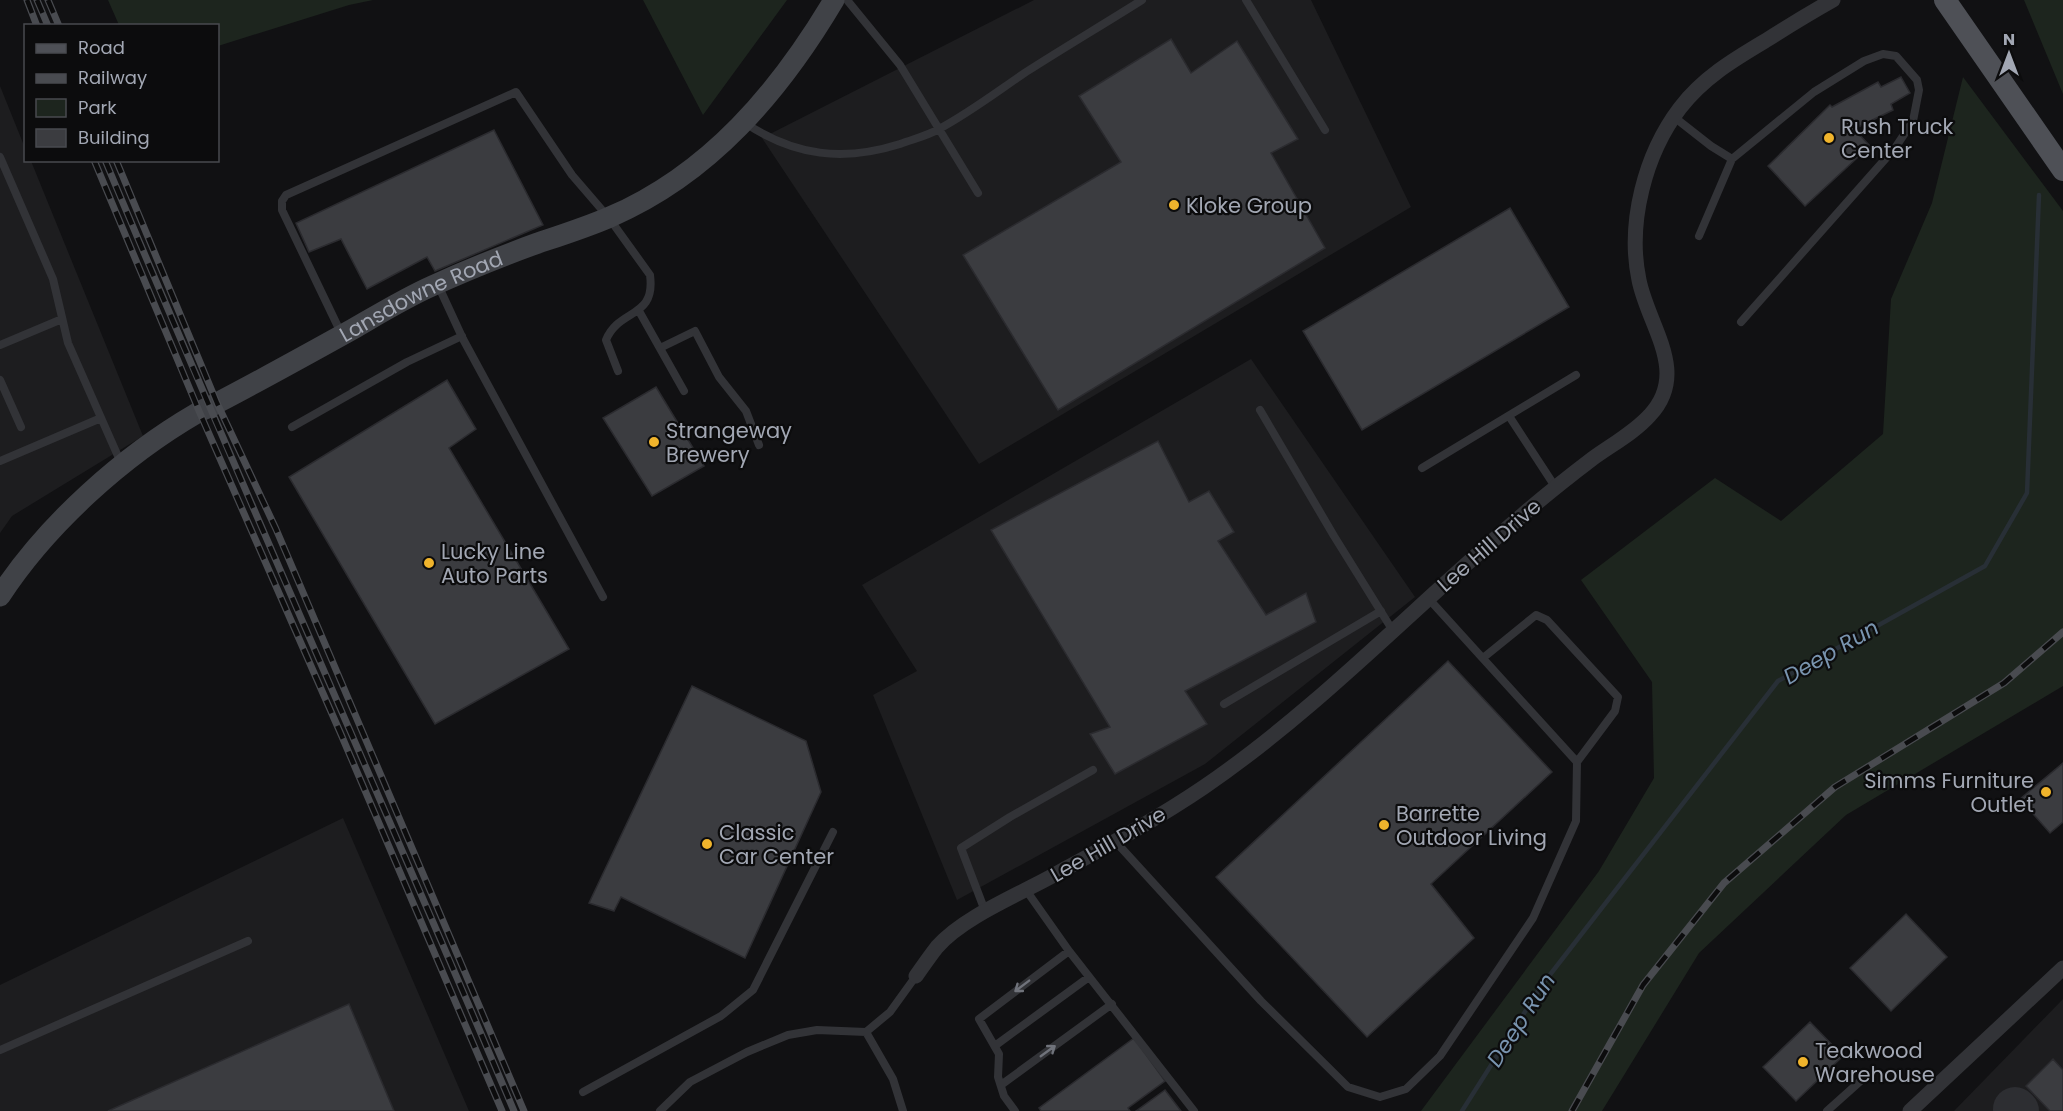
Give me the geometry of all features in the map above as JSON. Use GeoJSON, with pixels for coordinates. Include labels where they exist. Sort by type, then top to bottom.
{"type":"FeatureCollection","features":[{"type":"Feature","properties":{"kind":"main road","name":"Lansdowne Road"},"geometry":{"type":"LineString","coordinates":[[0,596],[30,555],[73,510],[122,465],[199,411],[437,284],[506,255],[609,218],[641,203],[676,181],[745,123],[776,87],[814,34],[834,0]]}},
{"type":"Feature","properties":{"kind":"main road"},"geometry":{"type":"LineString","coordinates":[[1945,0],[2063,170]]}},
{"type":"Feature","properties":{"kind":"street","name":"Lee Hill Drive"},"geometry":{"type":"LineString","coordinates":[[916,976],[939,944],[985,911],[1182,801],[1253,752],[1301,713],[1512,524],[1643,422],[1661,399],[1666,381],[1665,352],[1647,309],[1635,253],[1636,226],[1652,156],[1674,117],[1698,87],[1719,69],[1833,0]]}},
{"type":"Feature","properties":{"kind":"street"},"geometry":{"type":"LineString","coordinates":[[1910,1111],[2063,968]]}},
{"type":"Feature","properties":{"kind":"lane"},"geometry":{"type":"LineString","coordinates":[[847,0],[900,65],[978,193]]}},
{"type":"Feature","properties":{"kind":"lane"},"geometry":{"type":"LineString","coordinates":[[745,123],[765,136],[809,152],[832,155],[856,154],[889,147],[939,129],[1142,0]]}},
{"type":"Feature","properties":{"kind":"lane"},"geometry":{"type":"LineString","coordinates":[[1246,0],[1325,130]]}},
{"type":"Feature","properties":{"kind":"lane"},"geometry":{"type":"LineString","coordinates":[[1699,236],[1732,159],[1814,92],[1864,62],[1883,54],[1896,56],[1917,80],[1919,90],[1913,122],[1895,148],[1741,322]]}},
{"type":"Feature","properties":{"kind":"lane"},"geometry":{"type":"LineString","coordinates":[[342,335],[282,210],[282,201],[286,195],[516,92],[572,175],[609,218],[650,275],[649,297],[639,311],[617,323],[609,332],[606,340],[618,371]]}},
{"type":"Feature","properties":{"kind":"lane"},"geometry":{"type":"LineString","coordinates":[[1674,117],[1732,159]]}},
{"type":"Feature","properties":{"kind":"lane"},"geometry":{"type":"LineString","coordinates":[[0,157],[52,279],[68,343],[122,465]]}},
{"type":"Feature","properties":{"kind":"lane"},"geometry":{"type":"LineString","coordinates":[[437,284],[462,336],[603,597]]}},
{"type":"Feature","properties":{"kind":"lane"},"geometry":{"type":"LineString","coordinates":[[639,311],[684,391]]}},
{"type":"Feature","properties":{"kind":"lane"},"geometry":{"type":"LineString","coordinates":[[0,345],[62,319]]}},
{"type":"Feature","properties":{"kind":"lane"},"geometry":{"type":"LineString","coordinates":[[660,348],[695,331],[719,376],[746,411],[759,445]]}},
{"type":"Feature","properties":{"kind":"lane"},"geometry":{"type":"LineString","coordinates":[[292,427],[406,362],[462,336]]}},
{"type":"Feature","properties":{"kind":"lane"},"geometry":{"type":"LineString","coordinates":[[1422,468],[1576,375]]}},
{"type":"Feature","properties":{"kind":"lane"},"geometry":{"type":"LineString","coordinates":[[0,380],[21,428]]}},
{"type":"Feature","properties":{"kind":"lane"},"geometry":{"type":"LineString","coordinates":[[1260,410],[1393,630]]}},
{"type":"Feature","properties":{"kind":"lane"},"geometry":{"type":"LineString","coordinates":[[1509,416],[1556,488]]}},
{"type":"Feature","properties":{"kind":"lane"},"geometry":{"type":"LineString","coordinates":[[0,461],[101,418]]}},
{"type":"Feature","properties":{"kind":"lane"},"geometry":{"type":"LineString","coordinates":[[1428,598],[1577,762]]}},
{"type":"Feature","properties":{"kind":"lane"},"geometry":{"type":"LineString","coordinates":[[1224,704],[1381,611]]}},
{"type":"Feature","properties":{"kind":"lane"},"geometry":{"type":"LineString","coordinates":[[1114,840],[1261,1001],[1348,1087],[1380,1097],[1406,1089],[1440,1056],[1533,918],[1576,821],[1577,762],[1615,711],[1618,697],[1547,620],[1536,615],[1483,658]]}},
{"type":"Feature","properties":{"kind":"lane"},"geometry":{"type":"LineString","coordinates":[[985,911],[961,848],[1093,770]]}},
{"type":"Feature","properties":{"kind":"lane"},"geometry":{"type":"LineString","coordinates":[[583,1092],[721,1016],[753,990],[833,832]]}},
{"type":"Feature","properties":{"kind":"lane"},"geometry":{"type":"LineString","coordinates":[[1026,890],[1069,951],[1194,1111]]}},
{"type":"Feature","properties":{"kind":"lane"},"geometry":{"type":"LineString","coordinates":[[0,1050],[248,941]]}},
{"type":"Feature","properties":{"kind":"lane"},"geometry":{"type":"LineString","coordinates":[[1015,1111],[1004,1096],[998,1077],[999,1054],[996,1045],[979,1018],[1069,951]]}},
{"type":"Feature","properties":{"kind":"lane"},"geometry":{"type":"LineString","coordinates":[[660,1111],[690,1082],[788,1035],[817,1030],[866,1032],[890,1012],[916,976]]}},
{"type":"Feature","properties":{"kind":"lane"},"geometry":{"type":"LineString","coordinates":[[996,1045],[1089,977]]}},
{"type":"Feature","properties":{"kind":"lane"},"geometry":{"type":"LineString","coordinates":[[1001,1085],[1112,1004]]}},
{"type":"Feature","properties":{"kind":"lane"},"geometry":{"type":"LineString","coordinates":[[866,1032],[893,1079],[903,1111]]}},
{"type":"Feature","properties":{"kind":"lane"},"geometry":{"type":"LineString","coordinates":[[1827,1111],[1865,1077]]}},
{"type":"Feature","properties":{"kind":"shaded area"},"geometry":{"type":"Polygon","coordinates":[[[1034,0],[1311,0],[1411,207],[979,464],[762,138],[1034,0]]]}},
{"type":"Feature","properties":{"kind":"shaded area"},"geometry":{"type":"Polygon","coordinates":[[[0,86],[24,146],[24,162],[31,162],[143,436],[12,516],[0,533],[0,86]]]}},
{"type":"Feature","properties":{"kind":"shaded area"},"geometry":{"type":"Polygon","coordinates":[[[1251,359],[1415,597],[1205,764],[957,900],[873,695],[917,671],[862,585],[1251,359]]]}},
{"type":"Feature","properties":{"kind":"shaded area"},"geometry":{"type":"Polygon","coordinates":[[[343,818],[469,1111],[0,1111],[0,985],[343,818]]]}},
{"type":"Feature","properties":{"kind":"shaded area"},"geometry":{"type":"Polygon","coordinates":[[[2063,999],[2063,1111],[1954,1111],[2063,999]]]}},
{"type":"Feature","properties":{"kind":"green space"},"geometry":{"type":"Polygon","coordinates":[[[108,0],[373,0],[349,5],[219,46],[219,24],[119,24],[108,0]]]}},
{"type":"Feature","properties":{"kind":"green space"},"geometry":{"type":"Polygon","coordinates":[[[643,0],[787,0],[703,115],[643,0]]]}},
{"type":"Feature","properties":{"kind":"green space"},"geometry":{"type":"Polygon","coordinates":[[[2024,0],[2063,0],[2063,94],[2024,0]]]}},
{"type":"Feature","properties":{"kind":"green space"},"geometry":{"type":"Polygon","coordinates":[[[1963,77],[2063,211],[2063,686],[1846,815],[1699,953],[1602,1111],[1421,1111],[1599,871],[1654,778],[1652,682],[1581,580],[1715,478],[1781,521],[1883,434],[1891,299],[1932,203],[1963,77]]]}},
{"type":"Feature","properties":{"kind":"building","name":"Kloke Group"},"geometry":{"type":"Polygon","coordinates":[[[1171,39],[1191,73],[1237,41],[1298,139],[1271,153],[1325,248],[1058,410],[963,255],[1121,162],[1079,96],[1171,39]]]}},
{"type":"Feature","properties":{"kind":"building","name":"Rush Truck Center"},"geometry":{"type":"Polygon","coordinates":[[[1901,77],[1910,93],[1891,104],[1893,110],[1854,129],[1870,146],[1805,206],[1768,166],[1830,105],[1832,107],[1878,82],[1881,87],[1901,77]]]}},
{"type":"Feature","properties":{"kind":"building"},"geometry":{"type":"Polygon","coordinates":[[[494,130],[543,225],[435,271],[427,257],[367,289],[341,239],[309,252],[296,223],[494,130]]]}},
{"type":"Feature","properties":{"kind":"building"},"geometry":{"type":"Polygon","coordinates":[[[1510,208],[1569,307],[1362,430],[1303,331],[1510,208]]]}},
{"type":"Feature","properties":{"kind":"building","name":"Lucky Line Auto Parts"},"geometry":{"type":"Polygon","coordinates":[[[447,380],[476,429],[449,448],[569,649],[435,724],[289,477],[447,380]]]}},
{"type":"Feature","properties":{"kind":"building","name":"Strangeway Brewery"},"geometry":{"type":"Polygon","coordinates":[[[656,387],[704,466],[652,496],[603,418],[656,387]]]}},
{"type":"Feature","properties":{"kind":"building"},"geometry":{"type":"Polygon","coordinates":[[[1158,441],[1189,502],[1209,491],[1234,532],[1218,541],[1266,615],[1306,593],[1316,622],[1185,691],[1207,724],[1115,774],[1090,734],[1110,727],[991,530],[1158,441]]]}},
{"type":"Feature","properties":{"kind":"building","name":"Barrette Outdoor Living"},"geometry":{"type":"Polygon","coordinates":[[[1448,661],[1552,772],[1431,884],[1474,938],[1367,1037],[1216,877],[1448,661]]]}},
{"type":"Feature","properties":{"kind":"building","name":"Classic Car Center"},"geometry":{"type":"Polygon","coordinates":[[[692,686],[806,741],[821,792],[745,958],[621,897],[614,911],[589,903],[692,686]]]}},
{"type":"Feature","properties":{"kind":"building","name":"Simms Furniture Outlet"},"geometry":{"type":"Polygon","coordinates":[[[2063,763],[2063,822],[2050,833],[2020,799],[2063,763]]]}},
{"type":"Feature","properties":{"kind":"building"},"geometry":{"type":"Polygon","coordinates":[[[1906,914],[1947,957],[1891,1011],[1850,968],[1906,914]]]}},
{"type":"Feature","properties":{"kind":"building"},"geometry":{"type":"Polygon","coordinates":[[[349,1004],[394,1111],[108,1111],[349,1004]]]}},
{"type":"Feature","properties":{"kind":"building","name":"Teakwood Warehouse"},"geometry":{"type":"Polygon","coordinates":[[[1810,1022],[1843,1056],[1796,1101],[1763,1067],[1810,1022]]]}},
{"type":"Feature","properties":{"kind":"building"},"geometry":{"type":"Polygon","coordinates":[[[1134,1038],[1165,1081],[1128,1108],[1130,1111],[1041,1111],[1039,1108],[1134,1038]]]}},
{"type":"Feature","properties":{"kind":"building"},"geometry":{"type":"Polygon","coordinates":[[[2053,1059],[2063,1070],[2063,1111],[2050,1111],[2026,1086],[2053,1059]]]}},
{"type":"Feature","properties":{"kind":"building"},"geometry":{"type":"Polygon","coordinates":[[[1165,1090],[1181,1111],[1136,1111],[1165,1090]]]}},
{"type":"Feature","properties":{"kind":"waterway","name":"Deep Run"},"geometry":{"type":"LineString","coordinates":[[1462,1111],[1542,985],[1778,681],[1985,566],[2027,493],[2039,195]]}},
{"type":"Feature","properties":{"kind":"railway"},"geometry":{"type":"LineString","coordinates":[[27,0],[36,24]]}},
{"type":"Feature","properties":{"kind":"railway"},"geometry":{"type":"LineString","coordinates":[[37,0],[47,24]]}},
{"type":"Feature","properties":{"kind":"railway"},"geometry":{"type":"LineString","coordinates":[[48,0],[58,24]]}},
{"type":"Feature","properties":{"kind":"railway"},"geometry":{"type":"LineString","coordinates":[[95,162],[199,411],[340,732],[502,1111]]}},
{"type":"Feature","properties":{"kind":"railway"},"geometry":{"type":"LineString","coordinates":[[106,162],[514,1111]]}},
{"type":"Feature","properties":{"kind":"railway"},"geometry":{"type":"LineString","coordinates":[[117,162],[217,403],[276,529],[524,1111]]}},
{"type":"Feature","properties":{"kind":"railway"},"geometry":{"type":"LineString","coordinates":[[1572,1111],[1643,985],[1724,883],[1835,787],[2004,683],[2063,632]]}},
{"type":"Feature","properties":{"kind":"place","name":"Rush Truck Center"},"geometry":{"type":"Point","coordinates":[1829,138]}},
{"type":"Feature","properties":{"kind":"place","name":"Kloke Group"},"geometry":{"type":"Point","coordinates":[1174,205]}},
{"type":"Feature","properties":{"kind":"place","name":"Strangeway Brewery"},"geometry":{"type":"Point","coordinates":[654,442]}},
{"type":"Feature","properties":{"kind":"place","name":"Lucky Line Auto Parts"},"geometry":{"type":"Point","coordinates":[429,563]}},
{"type":"Feature","properties":{"kind":"place","name":"Simms Furniture Outlet"},"geometry":{"type":"Point","coordinates":[2046,792]}},
{"type":"Feature","properties":{"kind":"place","name":"Barrette Outdoor Living"},"geometry":{"type":"Point","coordinates":[1384,825]}},
{"type":"Feature","properties":{"kind":"place","name":"Classic Car Center"},"geometry":{"type":"Point","coordinates":[707,844]}},
{"type":"Feature","properties":{"kind":"place","name":"Teakwood Warehouse"},"geometry":{"type":"Point","coordinates":[1803,1062]}}]}
